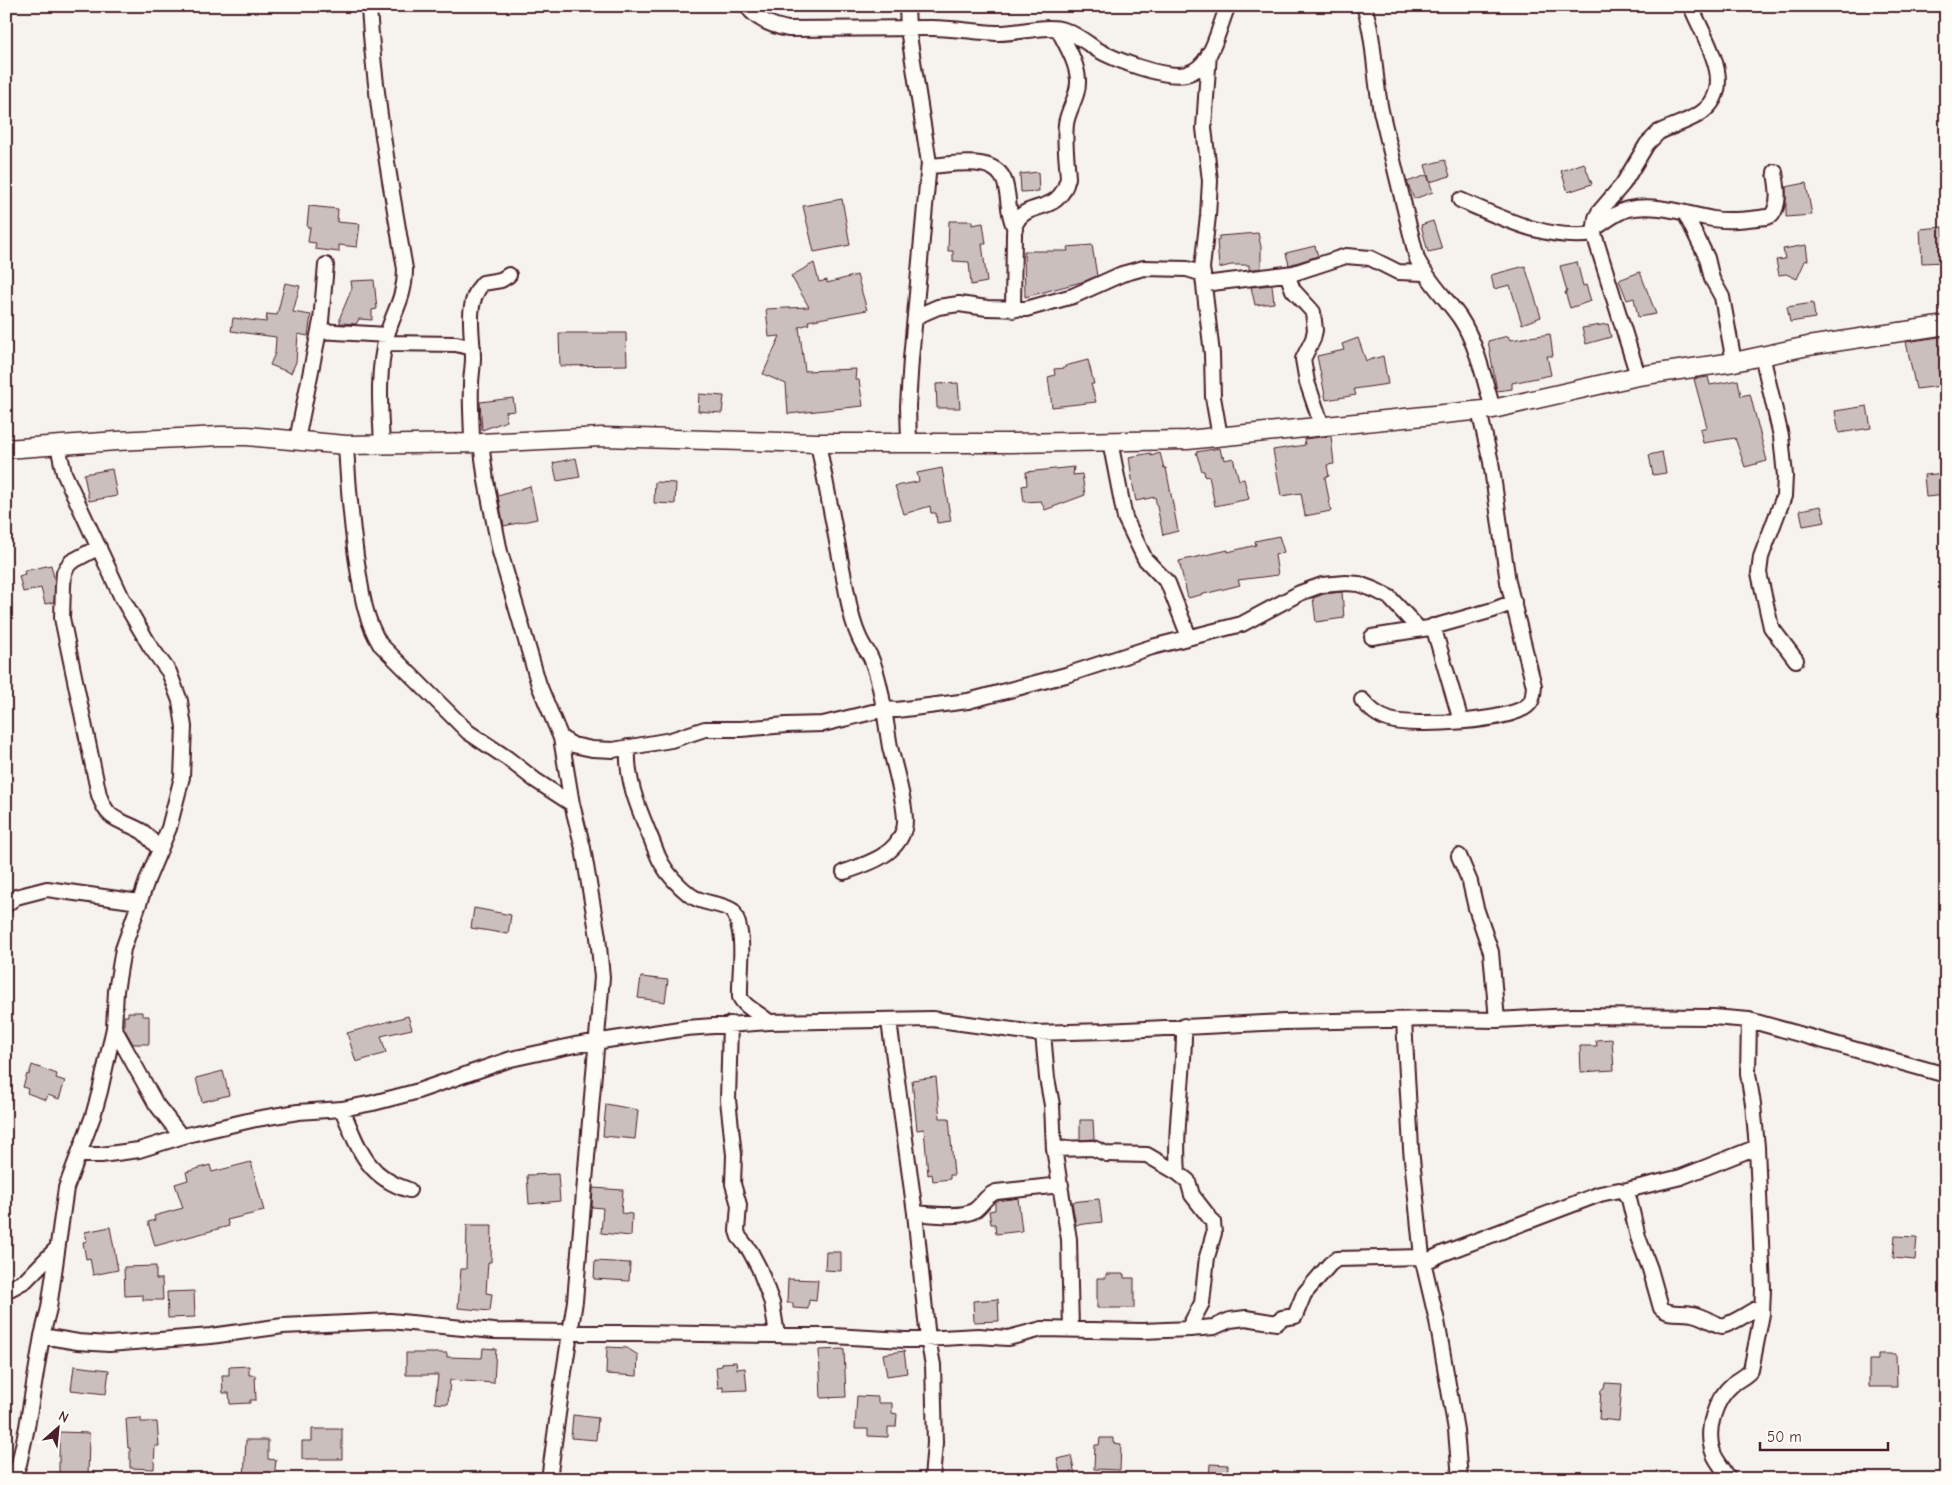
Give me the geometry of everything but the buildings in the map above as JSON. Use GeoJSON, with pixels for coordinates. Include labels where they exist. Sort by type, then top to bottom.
{"type":"FeatureCollection","features":[{"type":"Feature","properties":{"kind":"street"},"geometry":{"type":"LineString","coordinates":[[369,6],[370,38],[385,154],[405,269],[405,286],[386,339],[379,384],[382,443]]}},
{"type":"Feature","properties":{"kind":"street"},"geometry":{"type":"LineString","coordinates":[[747,6],[750,11],[771,25],[788,29],[932,28],[998,33],[1058,29],[1077,35],[1108,55],[1161,74],[1175,76],[1188,74],[1198,68],[1209,53],[1228,6]]}},
{"type":"Feature","properties":{"kind":"street"},"geometry":{"type":"LineString","coordinates":[[907,6],[908,29],[929,166],[908,406],[909,442]]}},
{"type":"Feature","properties":{"kind":"street"},"geometry":{"type":"LineString","coordinates":[[1362,700],[1372,712],[1381,717],[1404,723],[1461,721],[1511,714],[1525,708],[1533,698],[1534,686],[1508,582],[1491,462],[1486,410],[1472,343],[1460,319],[1424,273],[1417,259],[1381,111],[1368,21],[1364,6]]}},
{"type":"Feature","properties":{"kind":"street"},"geometry":{"type":"LineString","coordinates":[[1638,376],[1594,231],[1599,212],[1623,184],[1647,144],[1659,132],[1700,114],[1712,103],[1716,94],[1719,80],[1716,64],[1691,6]]}},
{"type":"Feature","properties":{"kind":"street"},"geometry":{"type":"LineString","coordinates":[[1013,310],[1016,224],[1026,212],[1054,202],[1066,186],[1068,178],[1066,126],[1069,111],[1076,97],[1078,79],[1072,57],[1058,29]]}},
{"type":"Feature","properties":{"kind":"street"},"geometry":{"type":"LineString","coordinates":[[1209,53],[1204,128],[1210,182],[1203,279],[1212,354],[1213,397],[1220,437]]}},
{"type":"Feature","properties":{"kind":"street"},"geometry":{"type":"LineString","coordinates":[[929,166],[981,164],[999,171],[1004,179],[1008,216],[1015,229]]}},
{"type":"Feature","properties":{"kind":"street"},"geometry":{"type":"LineString","coordinates":[[1460,200],[1537,231],[1569,236],[1594,231],[1621,211],[1628,209],[1660,208],[1714,219],[1767,218],[1772,215],[1777,205],[1778,195],[1775,172]]}},
{"type":"Feature","properties":{"kind":"street"},"geometry":{"type":"LineString","coordinates":[[1685,212],[1707,258],[1712,279],[1722,297],[1734,362]]}},
{"type":"Feature","properties":{"kind":"street"},"geometry":{"type":"LineString","coordinates":[[915,317],[938,307],[959,304],[1026,310],[1073,296],[1117,276],[1138,269],[1187,270],[1203,279],[1287,274],[1346,256],[1359,256],[1370,258],[1398,272],[1424,273]]}},
{"type":"Feature","properties":{"kind":"street"},"geometry":{"type":"LineString","coordinates":[[296,440],[319,331],[326,265]]}},
{"type":"Feature","properties":{"kind":"street"},"geometry":{"type":"LineString","coordinates":[[1287,274],[1293,290],[1313,312],[1315,330],[1313,339],[1303,359],[1303,367],[1322,426]]}},
{"type":"Feature","properties":{"kind":"street"},"geometry":{"type":"LineString","coordinates":[[509,275],[501,280],[483,283],[478,288],[472,306],[471,387],[477,443],[500,552],[538,685],[561,738],[572,804],[583,848],[598,938],[602,976],[576,1292],[549,1479]]}},
{"type":"Feature","properties":{"kind":"street"},"geometry":{"type":"LineString","coordinates":[[6,449],[220,436],[247,436],[346,445],[477,443],[602,437],[818,443],[1187,440],[1486,410],[1638,376],[1734,362],[1817,344],[1946,325]]}},
{"type":"Feature","properties":{"kind":"street"},"geometry":{"type":"LineString","coordinates":[[319,331],[386,339],[456,344],[472,348]]}},
{"type":"Feature","properties":{"kind":"street"},"geometry":{"type":"LineString","coordinates":[[1762,355],[1781,436],[1785,476],[1784,496],[1764,550],[1759,573],[1771,627],[1796,660]]}},
{"type":"Feature","properties":{"kind":"street"},"geometry":{"type":"LineString","coordinates":[[1110,441],[1125,518],[1145,559],[1168,583],[1189,637]]}},
{"type":"Feature","properties":{"kind":"street"},"geometry":{"type":"LineString","coordinates":[[818,443],[850,609],[854,626],[863,647],[871,657],[885,709],[890,746],[904,815],[904,829],[888,852],[875,862],[844,872]]}},
{"type":"Feature","properties":{"kind":"street"},"geometry":{"type":"LineString","coordinates":[[346,445],[352,528],[364,608],[371,628],[380,644],[468,732],[572,804]]}},
{"type":"Feature","properties":{"kind":"street"},"geometry":{"type":"LineString","coordinates":[[13,1479],[19,1464],[27,1427],[42,1336],[49,1308],[66,1188],[100,1091],[114,1028],[116,992],[123,949],[139,902],[169,828],[182,777],[184,727],[180,701],[169,672],[150,646],[122,598],[64,473],[58,446]]}},
{"type":"Feature","properties":{"kind":"street"},"geometry":{"type":"LineString","coordinates":[[99,546],[72,562],[64,573],[62,618],[103,808],[107,814],[116,820],[148,836],[160,850]]}},
{"type":"Feature","properties":{"kind":"street"},"geometry":{"type":"LineString","coordinates":[[561,738],[573,745],[592,749],[628,748],[671,740],[705,729],[741,729],[822,724],[885,709],[897,710],[968,701],[1095,666],[1189,637],[1242,624],[1322,584],[1346,582],[1359,584],[1389,597],[1419,629]]}},
{"type":"Feature","properties":{"kind":"street"},"geometry":{"type":"LineString","coordinates":[[1372,637],[1434,626],[1494,610],[1514,602]]}},
{"type":"Feature","properties":{"kind":"street"},"geometry":{"type":"LineString","coordinates":[[1434,626],[1461,721]]}},
{"type":"Feature","properties":{"kind":"street"},"geometry":{"type":"LineString","coordinates":[[628,748],[628,774],[638,808],[661,863],[673,879],[697,900],[721,905],[733,911],[739,925],[741,938],[740,998],[742,1003],[759,1013],[769,1022]]}},
{"type":"Feature","properties":{"kind":"street"},"geometry":{"type":"LineString","coordinates":[[1459,856],[1470,882],[1476,908],[1491,952],[1497,1020]]}},
{"type":"Feature","properties":{"kind":"street"},"geometry":{"type":"LineString","coordinates":[[6,905],[16,897],[47,888],[139,902]]}},
{"type":"Feature","properties":{"kind":"street"},"geometry":{"type":"LineString","coordinates":[[78,1155],[109,1154],[139,1150],[181,1136],[256,1119],[298,1112],[342,1109],[414,1092],[511,1059],[596,1042],[686,1028],[769,1022],[932,1019],[1043,1033],[1184,1026],[1404,1020],[1497,1020],[1572,1016],[1713,1017],[1749,1020],[1946,1074]]}},
{"type":"Feature","properties":{"kind":"street"},"geometry":{"type":"LineString","coordinates":[[1404,1020],[1411,1149],[1423,1260],[1437,1321],[1456,1430],[1460,1479]]}},
{"type":"Feature","properties":{"kind":"street"},"geometry":{"type":"LineString","coordinates":[[1728,1479],[1713,1452],[1709,1433],[1714,1415],[1722,1399],[1732,1385],[1752,1370],[1762,1306],[1757,1147],[1748,1074],[1749,1020]]}},
{"type":"Feature","properties":{"kind":"street"},"geometry":{"type":"LineString","coordinates":[[889,1021],[915,1213],[925,1316],[933,1365],[935,1443],[932,1479]]}},
{"type":"Feature","properties":{"kind":"street"},"geometry":{"type":"LineString","coordinates":[[730,1024],[728,1100],[734,1155],[733,1184],[739,1205],[737,1231],[759,1268],[772,1303],[777,1335]]}},
{"type":"Feature","properties":{"kind":"street"},"geometry":{"type":"LineString","coordinates":[[1178,1173],[1177,1150],[1181,1076],[1184,1059],[1184,1026]]}},
{"type":"Feature","properties":{"kind":"street"},"geometry":{"type":"LineString","coordinates":[[114,1028],[156,1104],[181,1136]]}},
{"type":"Feature","properties":{"kind":"street"},"geometry":{"type":"LineString","coordinates":[[1043,1033],[1047,1078],[1052,1105],[1054,1150],[1069,1239],[1071,1330]]}},
{"type":"Feature","properties":{"kind":"street"},"geometry":{"type":"LineString","coordinates":[[342,1109],[357,1145],[374,1171],[397,1187],[409,1190]]}},
{"type":"Feature","properties":{"kind":"street"},"geometry":{"type":"LineString","coordinates":[[42,1336],[78,1342],[109,1344],[211,1336],[283,1326],[390,1321],[494,1331],[833,1336],[904,1340],[978,1336],[1008,1338],[1042,1329],[1142,1331],[1188,1329],[1214,1327],[1236,1319],[1246,1318],[1277,1323],[1282,1318],[1295,1316],[1304,1294],[1330,1264],[1337,1259],[1423,1260],[1559,1211],[1600,1194],[1615,1190],[1623,1191],[1681,1177],[1757,1147]]}},
{"type":"Feature","properties":{"kind":"street"},"geometry":{"type":"LineString","coordinates":[[1054,1150],[1093,1148],[1107,1154],[1147,1155],[1188,1181],[1192,1195],[1213,1222],[1214,1233],[1207,1257],[1202,1303],[1188,1329]]}},
{"type":"Feature","properties":{"kind":"street"},"geometry":{"type":"LineString","coordinates":[[915,1213],[957,1215],[969,1213],[975,1210],[990,1194],[996,1192],[1061,1184]]}},
{"type":"Feature","properties":{"kind":"street"},"geometry":{"type":"LineString","coordinates":[[1623,1191],[1629,1199],[1638,1237],[1650,1270],[1660,1308],[1670,1313],[1690,1313],[1722,1326],[1737,1321],[1762,1306]]}},
{"type":"Feature","properties":{"kind":"street"},"geometry":{"type":"LineString","coordinates":[[6,1291],[26,1280],[56,1249]]}},
{"type":"Feature","properties":{"kind":"street"},"geometry":{"type":"LineString","coordinates":[[904,1340],[925,1316]]}}]}
